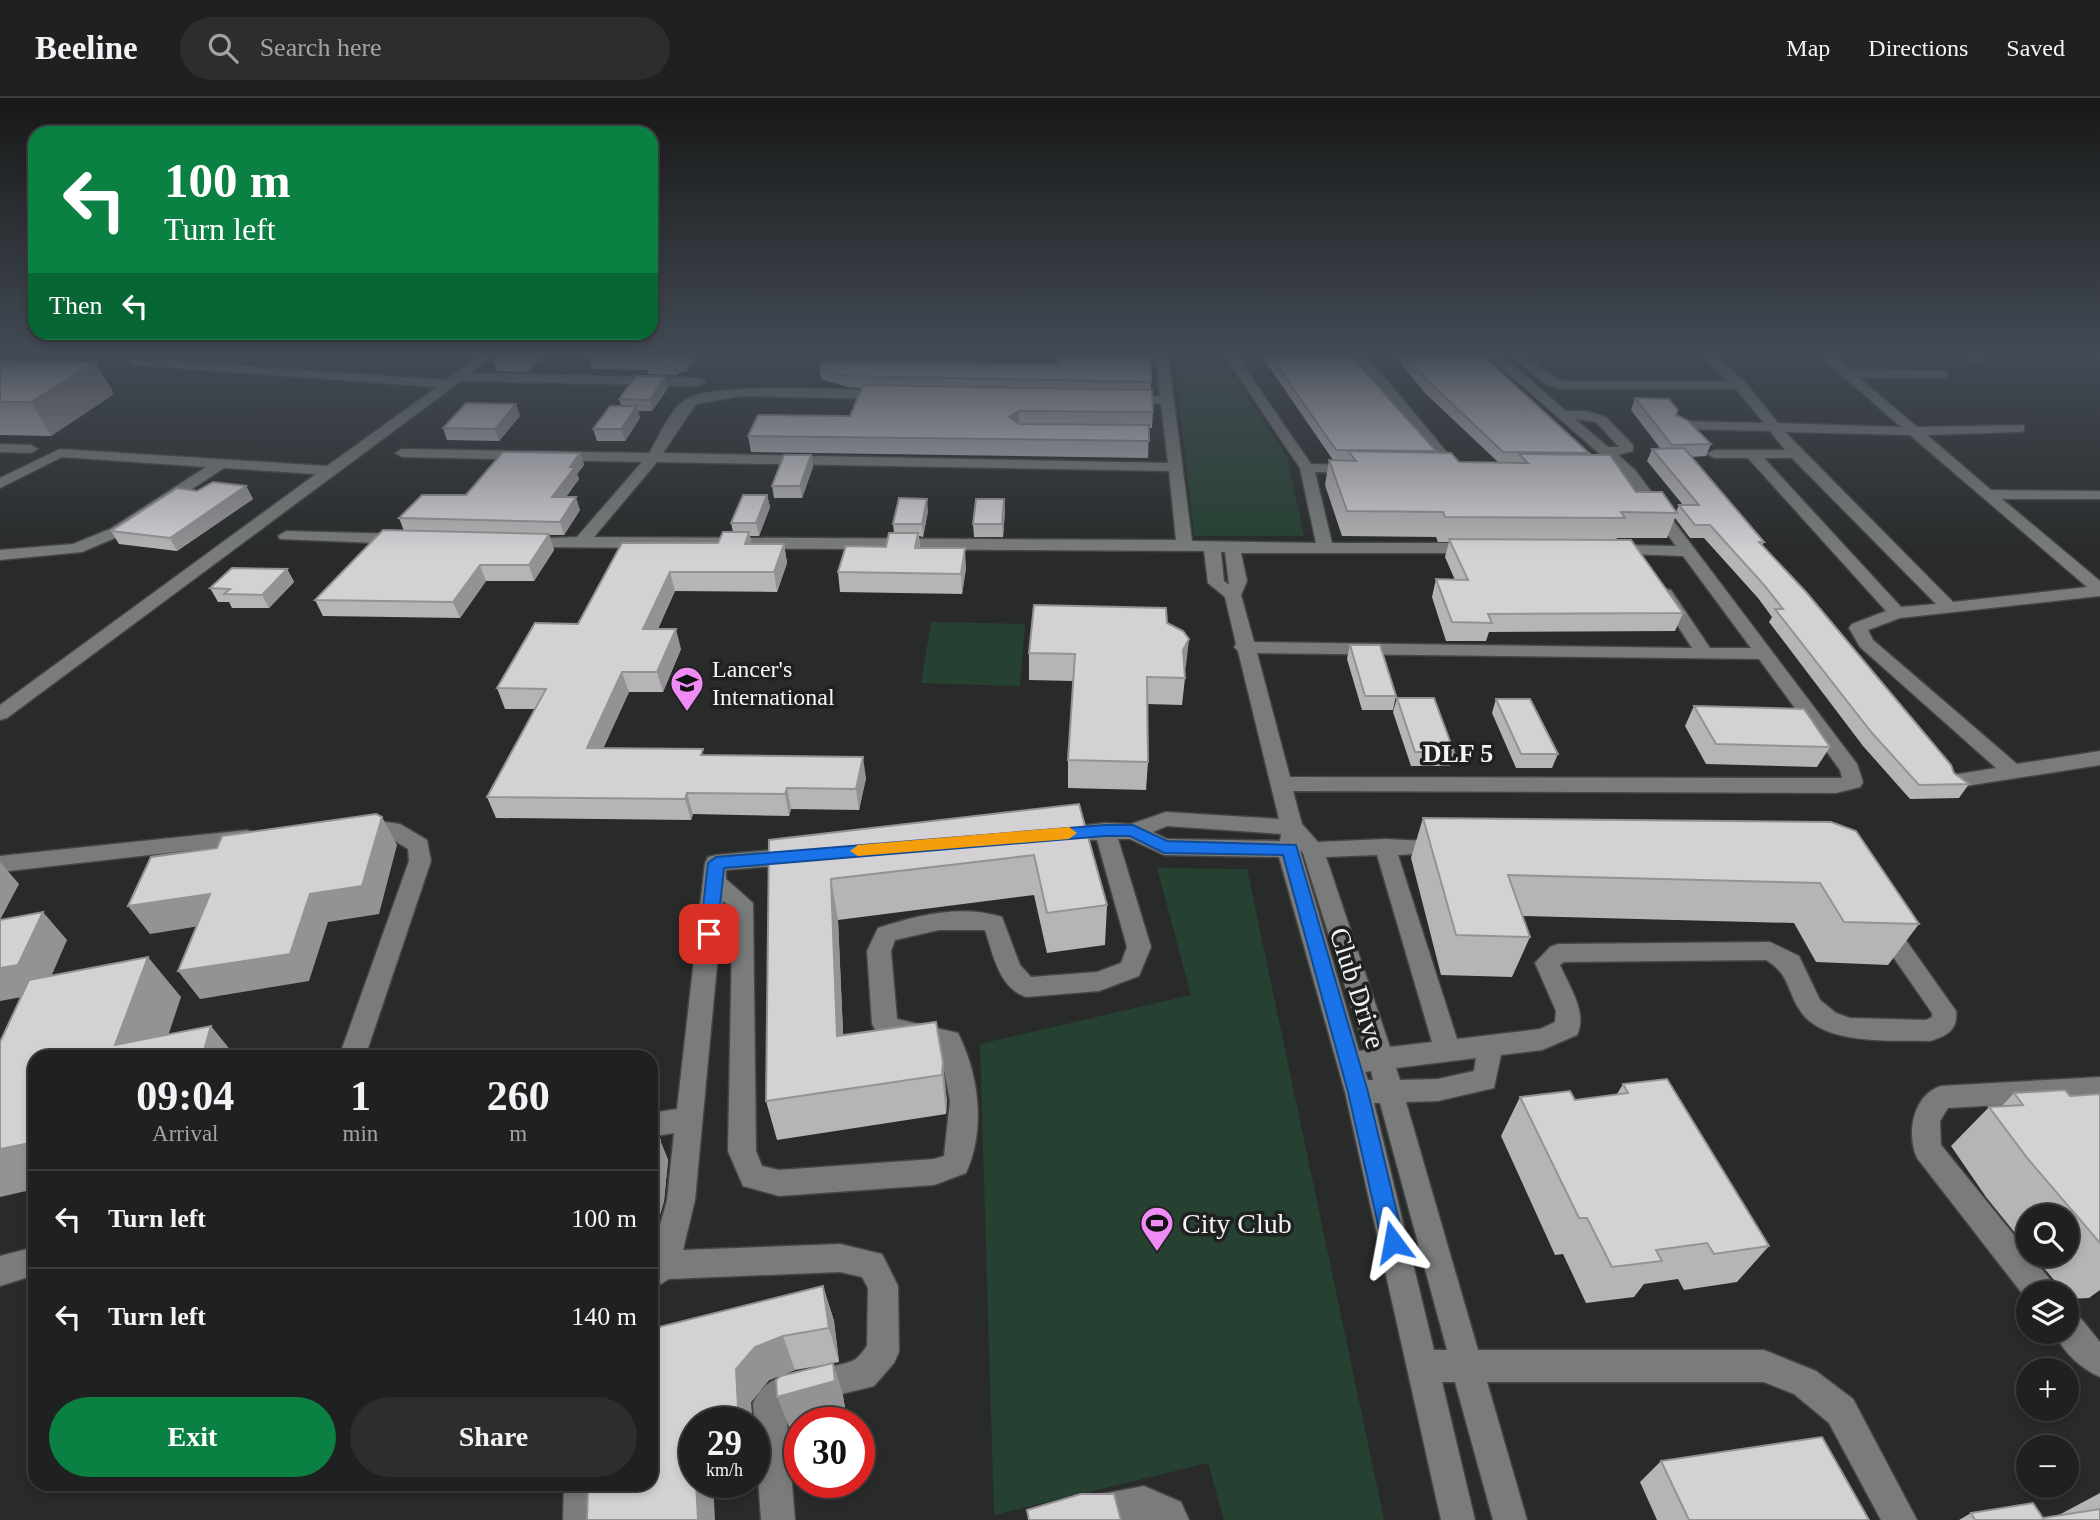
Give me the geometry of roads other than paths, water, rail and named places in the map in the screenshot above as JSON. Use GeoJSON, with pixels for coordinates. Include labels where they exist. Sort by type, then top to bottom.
{"type":"FeatureCollection","features":[{"type":"Feature","properties":{"kind":"street"},"geometry":{"type":"LineString","coordinates":[[0,701],[390,421]]}},
{"type":"Feature","properties":{"kind":"street"},"geometry":{"type":"LineString","coordinates":[[581,543],[654,457],[676,421]]}},
{"type":"Feature","properties":{"kind":"street"},"geometry":{"type":"LineString","coordinates":[[1171,421],[1185,545]]}},
{"type":"Feature","properties":{"kind":"street"},"geometry":{"type":"LineString","coordinates":[[1275,421],[1307,468],[1325,547]]}},
{"type":"Feature","properties":{"kind":"street"},"geometry":{"type":"LineString","coordinates":[[1418,421],[1462,471],[1428,470]]}},
{"type":"Feature","properties":{"kind":"street"},"geometry":{"type":"LineString","coordinates":[[1280,784],[1836,786],[1853,782],[1850,769],[1685,551],[1630,473],[1601,451],[1570,421]]}},
{"type":"Feature","properties":{"kind":"street"},"geometry":{"type":"LineString","coordinates":[[1601,451],[1622,451],[1628,448],[1604,421]]}},
{"type":"Feature","properties":{"kind":"street"},"geometry":{"type":"LineString","coordinates":[[1771,421],[1796,454],[1950,607]]}},
{"type":"Feature","properties":{"kind":"street"},"geometry":{"type":"LineString","coordinates":[[1904,421],[2100,590]]}},
{"type":"Feature","properties":{"kind":"street"},"geometry":{"type":"LineString","coordinates":[[1680,425],[1916,431],[2019,428]]}},
{"type":"Feature","properties":{"kind":"street"},"geometry":{"type":"LineString","coordinates":[[1151,435],[1173,435]]}},
{"type":"Feature","properties":{"kind":"street"},"geometry":{"type":"LineString","coordinates":[[0,448],[31,450]]}},
{"type":"Feature","properties":{"kind":"street"},"geometry":{"type":"LineString","coordinates":[[0,484],[60,453],[322,470]]}},
{"type":"Feature","properties":{"kind":"street"},"geometry":{"type":"LineString","coordinates":[[402,453],[1177,467]]}},
{"type":"Feature","properties":{"kind":"street"},"geometry":{"type":"LineString","coordinates":[[1714,454],[1796,454]]}},
{"type":"Feature","properties":{"kind":"street"},"geometry":{"type":"LineString","coordinates":[[1752,454],[1897,613]]}},
{"type":"Feature","properties":{"kind":"street"},"geometry":{"type":"LineString","coordinates":[[0,555],[76,549],[116,532],[221,464]]}},
{"type":"Feature","properties":{"kind":"street"},"geometry":{"type":"LineString","coordinates":[[1307,468],[1374,469]]}},
{"type":"Feature","properties":{"kind":"street"},"geometry":{"type":"LineString","coordinates":[[0,714],[322,470]]}},
{"type":"Feature","properties":{"kind":"street"},"geometry":{"type":"LineString","coordinates":[[1603,473],[1630,473]]}},
{"type":"Feature","properties":{"kind":"street"},"geometry":{"type":"LineString","coordinates":[[1988,494],[2100,495]]}},
{"type":"Feature","properties":{"kind":"street"},"geometry":{"type":"LineString","coordinates":[[286,536],[420,539]]}},
{"type":"Feature","properties":{"kind":"street"},"geometry":{"type":"LineString","coordinates":[[514,542],[1488,549]]}},
{"type":"Feature","properties":{"kind":"street"},"geometry":{"type":"LineString","coordinates":[[1212,547],[1216,583],[1233,595]]}},
{"type":"Feature","properties":{"kind":"street"},"geometry":{"type":"LineString","coordinates":[[1232,548],[1239,581],[1233,595],[1243,647],[1280,784],[1299,842]]}},
{"type":"Feature","properties":{"kind":"street"},"geometry":{"type":"LineString","coordinates":[[1596,550],[1685,551]]}},
{"type":"Feature","properties":{"kind":"street"},"geometry":{"type":"LineString","coordinates":[[1637,551],[1705,653]]}},
{"type":"Feature","properties":{"kind":"street"},"geometry":{"type":"LineString","coordinates":[[2012,771],[1866,642],[1858,628],[1897,613],[2100,590]]}},
{"type":"Feature","properties":{"kind":"street"},"geometry":{"type":"LineString","coordinates":[[1243,647],[1765,654]]}},
{"type":"Feature","properties":{"kind":"street"},"geometry":{"type":"LineString","coordinates":[[1953,781],[2100,758]]}},
{"type":"Feature","properties":{"kind":"street"},"geometry":{"type":"LineString","coordinates":[[339,828],[366,825],[392,829],[419,845],[420,861],[354,1050]]}},
{"type":"Feature","properties":{"kind":"street"},"geometry":{"type":"LineString","coordinates":[[714,882],[742,903],[742,1151],[752,1177],[779,1183],[934,1172],[956,1164],[964,1141],[959,1060],[948,1040],[896,1032],[885,1024],[878,951],[886,934],[912,925],[976,919],[994,923],[1010,970],[1026,987],[1099,981],[1130,969],[1139,947],[1105,830]]}},
{"type":"Feature","properties":{"kind":"street"},"geometry":{"type":"LineString","coordinates":[[1039,835],[1105,830],[1133,831],[1164,847],[1299,842],[1464,848]]}},
{"type":"Feature","properties":{"kind":"street"},"geometry":{"type":"LineString","coordinates":[[0,864],[271,835]]}},
{"type":"Feature","properties":{"kind":"street","name":"Club Drive"},"geometry":{"type":"LineString","coordinates":[[1299,842],[1380,1059],[1510,1520]]}},
{"type":"Feature","properties":{"kind":"street","name":"Club Drive"},"geometry":{"type":"LineString","coordinates":[[1299,842],[1458,1520]]}},
{"type":"Feature","properties":{"kind":"street"},"geometry":{"type":"LineString","coordinates":[[1385,846],[1448,1051]]}},
{"type":"Feature","properties":{"kind":"street"},"geometry":{"type":"LineString","coordinates":[[778,1520],[769,1404],[786,1391],[863,1375],[883,1352],[883,1286],[871,1264],[840,1258],[658,1270],[681,1200],[716,863],[823,853]]}},
{"type":"Feature","properties":{"kind":"street"},"geometry":{"type":"LineString","coordinates":[[1349,1063],[1542,1039],[1568,1028],[1568,1011],[1547,964],[1558,953],[1770,951],[1791,963],[1811,1007],[1827,1020],[1850,1028],[1930,1031],[1945,1022],[1944,1011],[1871,909]]}},
{"type":"Feature","properties":{"kind":"street"},"geometry":{"type":"LineString","coordinates":[[1358,1092],[1390,1093],[1466,1087],[1485,1080],[1489,1062],[1487,1046]]}},
{"type":"Feature","properties":{"kind":"street"},"geometry":{"type":"LineString","coordinates":[[2032,1281],[1927,1149],[1926,1118],[1941,1097],[2100,1088]]}},
{"type":"Feature","properties":{"kind":"street"},"geometry":{"type":"LineString","coordinates":[[658,1124],[689,1119]]}},
{"type":"Feature","properties":{"kind":"street"},"geometry":{"type":"LineString","coordinates":[[0,1271],[28,1263]]}},
{"type":"Feature","properties":{"kind":"street"},"geometry":{"type":"LineString","coordinates":[[2079,1342],[2087,1352],[2100,1361]]}},
{"type":"Feature","properties":{"kind":"street"},"geometry":{"type":"LineString","coordinates":[[1421,1366],[1764,1366],[1805,1382],[1841,1411],[1900,1520]]}},
{"type":"Feature","properties":{"kind":"street"},"geometry":{"type":"LineString","coordinates":[[580,1520],[581,1491]]}},
{"type":"Feature","properties":{"kind":"street"},"geometry":{"type":"LineString","coordinates":[[1055,1520],[1144,1503],[1169,1514],[1172,1520]]}},
{"type":"Feature","properties":{"kind":"place","name":"Lancer's International"},"geometry":{"type":"Point","coordinates":[687,713]}},
{"type":"Feature","properties":{"kind":"place","name":"City Club"},"geometry":{"type":"Point","coordinates":[1157,1253]}},
{"type":"Feature","properties":{"kind":"district","name":"DLF 5"},"geometry":{"type":"Point","coordinates":[1458,753]}}]}
